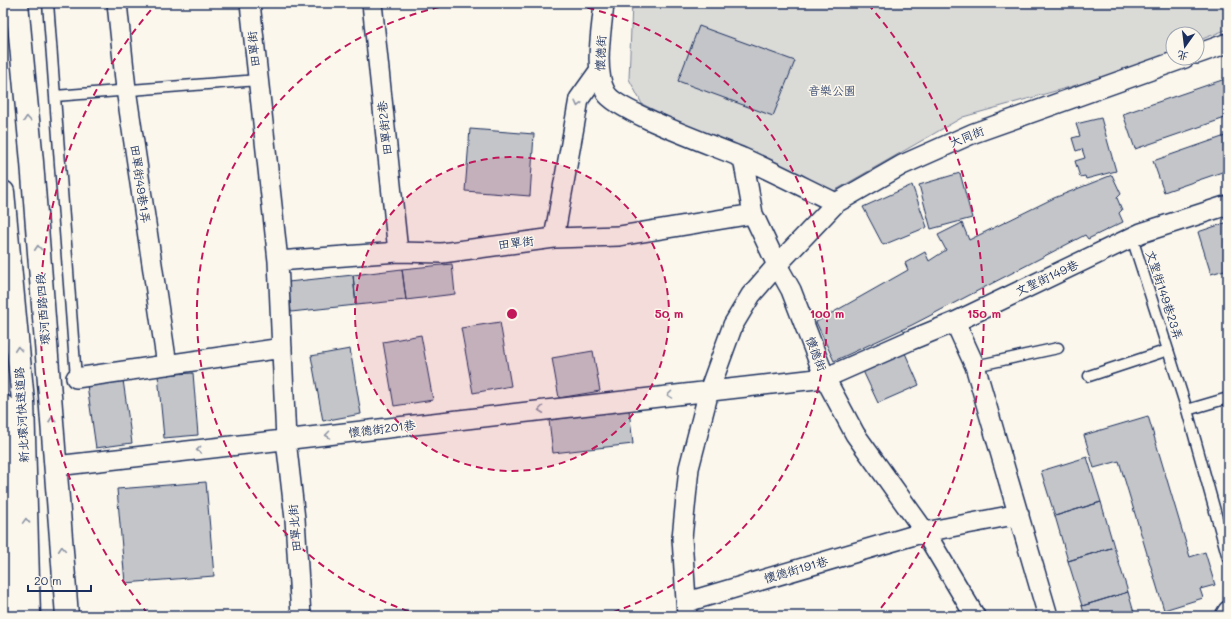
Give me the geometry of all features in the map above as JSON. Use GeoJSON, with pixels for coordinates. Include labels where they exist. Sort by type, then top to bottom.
{"type":"FeatureCollection","features":[{"type":"Feature","properties":{"kind":"main road","name":"環河西路四段"},"geometry":{"type":"LineString","coordinates":[[17,3],[56,466],[67,616]]}},
{"type":"Feature","properties":{"kind":"main road","name":"新北環河快速道路"},"geometry":{"type":"LineString","coordinates":[[3,192],[22,401],[29,616]]}},
{"type":"Feature","properties":{"kind":"main road"},"geometry":{"type":"LineString","coordinates":[[3,406],[10,616]]}},
{"type":"Feature","properties":{"kind":"street","name":"田單街49巷1弄"},"geometry":{"type":"LineString","coordinates":[[117,3],[126,89],[167,365]]}},
{"type":"Feature","properties":{"kind":"street","name":"田單街"},"geometry":{"type":"LineString","coordinates":[[250,3],[278,261],[286,440]]}},
{"type":"Feature","properties":{"kind":"street","name":"田單街2巷"},"geometry":{"type":"LineString","coordinates":[[372,3],[398,252]]}},
{"type":"Feature","properties":{"kind":"street","name":"懷德街"},"geometry":{"type":"LineString","coordinates":[[604,3],[599,72],[606,94],[620,105],[647,119],[743,158],[836,203]]}},
{"type":"Feature","properties":{"kind":"street"},"geometry":{"type":"LineString","coordinates":[[1205,51],[1228,43]]}},
{"type":"Feature","properties":{"kind":"street","name":"大同街"},"geometry":{"type":"LineString","coordinates":[[685,612],[682,538],[689,468],[709,391],[733,325],[750,295],[836,203],[902,165],[974,133],[1165,65]]}},
{"type":"Feature","properties":{"kind":"street"},"geometry":{"type":"LineString","coordinates":[[554,238],[579,99],[599,72]]}},
{"type":"Feature","properties":{"kind":"street","name":"懷德街"},"geometry":{"type":"LineString","coordinates":[[743,158],[753,214],[777,265],[791,290],[825,378],[855,434],[925,532],[975,616]]}},
{"type":"Feature","properties":{"kind":"street","name":"文聖街149巷"},"geometry":{"type":"LineString","coordinates":[[825,378],[954,322],[1141,233],[1228,205]]}},
{"type":"Feature","properties":{"kind":"street","name":"田單街"},"geometry":{"type":"LineString","coordinates":[[278,261],[398,252],[442,252],[554,238],[619,236],[753,214]]}},
{"type":"Feature","properties":{"kind":"street"},"geometry":{"type":"LineString","coordinates":[[954,322],[975,366],[1048,616]]}},
{"type":"Feature","properties":{"kind":"street"},"geometry":{"type":"LineString","coordinates":[[76,378],[282,348]]}},
{"type":"Feature","properties":{"kind":"street","name":"懷德街201巷"},"geometry":{"type":"LineString","coordinates":[[56,466],[825,378]]}},
{"type":"Feature","properties":{"kind":"street","name":"田單北街"},"geometry":{"type":"LineString","coordinates":[[286,440],[295,519],[301,616]]}},
{"type":"Feature","properties":{"kind":"street"},"geometry":{"type":"LineString","coordinates":[[925,532],[1019,514]]}},
{"type":"Feature","properties":{"kind":"street","name":"懷德街191巷"},"geometry":{"type":"LineString","coordinates":[[685,612],[925,532]]}},
{"type":"Feature","properties":{"kind":"street"},"geometry":{"type":"LineString","coordinates":[[1225,616],[1228,611]]}},
{"type":"Feature","properties":{"kind":"lane"},"geometry":{"type":"LineString","coordinates":[[48,3],[76,378]]}},
{"type":"Feature","properties":{"kind":"lane"},"geometry":{"type":"LineString","coordinates":[[55,96],[126,89],[258,80]]}},
{"type":"Feature","properties":{"kind":"lane","name":"文聖街149巷23弄"},"geometry":{"type":"LineString","coordinates":[[1089,376],[1168,350],[1132,238]]}},
{"type":"Feature","properties":{"kind":"lane"},"geometry":{"type":"LineString","coordinates":[[975,366],[1058,348]]}},
{"type":"Feature","properties":{"kind":"lane"},"geometry":{"type":"LineString","coordinates":[[1168,350],[1187,410],[1228,558]]}},
{"type":"Feature","properties":{"kind":"lane"},"geometry":{"type":"LineString","coordinates":[[1187,410],[1228,398]]}},
{"type":"Feature","properties":{"kind":"green space","name":"音樂公園"},"geometry":{"type":"Polygon","coordinates":[[[632,3],[1228,3],[1228,29],[1205,38],[1205,26],[1165,26],[1165,54],[1123,72],[963,117],[834,191],[753,152],[697,131],[642,104],[629,79],[632,3]]]}},
{"type":"Feature","properties":{"kind":"building"},"geometry":{"type":"Polygon","coordinates":[[[699,26],[795,61],[773,116],[678,81],[699,26]]]}},
{"type":"Feature","properties":{"kind":"building"},"geometry":{"type":"Polygon","coordinates":[[[1228,78],[1228,117],[1135,149],[1123,114],[1228,78]]]}},
{"type":"Feature","properties":{"kind":"building"},"geometry":{"type":"Polygon","coordinates":[[[1101,118],[1116,171],[1086,179],[1085,176],[1080,177],[1075,161],[1085,158],[1082,149],[1076,151],[1072,138],[1080,136],[1076,124],[1101,118]]]}},
{"type":"Feature","properties":{"kind":"building"},"geometry":{"type":"Polygon","coordinates":[[[470,129],[534,134],[530,196],[465,191],[470,129]]]}},
{"type":"Feature","properties":{"kind":"building"},"geometry":{"type":"Polygon","coordinates":[[[1228,135],[1228,170],[1164,192],[1153,161],[1228,135]]]}},
{"type":"Feature","properties":{"kind":"building"},"geometry":{"type":"Polygon","coordinates":[[[960,173],[972,218],[931,229],[919,185],[960,173]]]}},
{"type":"Feature","properties":{"kind":"building"},"geometry":{"type":"Polygon","coordinates":[[[1112,175],[1121,194],[1117,198],[1122,210],[1119,213],[1123,222],[1088,239],[1085,235],[912,325],[834,361],[816,322],[908,270],[905,263],[925,252],[929,261],[946,250],[938,235],[962,223],[969,240],[1054,198],[1112,175]]]}},
{"type":"Feature","properties":{"kind":"building"},"geometry":{"type":"Polygon","coordinates":[[[912,185],[927,227],[883,245],[863,207],[912,185]]]}},
{"type":"Feature","properties":{"kind":"building"},"geometry":{"type":"Polygon","coordinates":[[[1228,222],[1228,269],[1211,274],[1198,232],[1228,222]]]}},
{"type":"Feature","properties":{"kind":"building"},"geometry":{"type":"Polygon","coordinates":[[[452,264],[455,294],[406,300],[402,269],[452,264]]]}},
{"type":"Feature","properties":{"kind":"building"},"geometry":{"type":"Polygon","coordinates":[[[402,269],[406,300],[356,305],[353,275],[402,269]]]}},
{"type":"Feature","properties":{"kind":"building"},"geometry":{"type":"Polygon","coordinates":[[[353,275],[356,305],[291,312],[288,282],[353,275]]]}},
{"type":"Feature","properties":{"kind":"building"},"geometry":{"type":"Polygon","coordinates":[[[500,322],[511,386],[473,393],[461,328],[500,322]]]}},
{"type":"Feature","properties":{"kind":"building"},"geometry":{"type":"Polygon","coordinates":[[[421,335],[433,400],[394,406],[383,342],[421,335]]]}},
{"type":"Feature","properties":{"kind":"building"},"geometry":{"type":"Polygon","coordinates":[[[350,349],[361,414],[323,421],[311,356],[350,349]]]}},
{"type":"Feature","properties":{"kind":"building"},"geometry":{"type":"Polygon","coordinates":[[[593,351],[600,391],[559,398],[552,358],[593,351]]]}},
{"type":"Feature","properties":{"kind":"building"},"geometry":{"type":"Polygon","coordinates":[[[905,353],[919,385],[878,403],[863,371],[905,353]]]}},
{"type":"Feature","properties":{"kind":"building"},"geometry":{"type":"Polygon","coordinates":[[[193,373],[198,435],[164,438],[158,375],[193,373]]]}},
{"type":"Feature","properties":{"kind":"building"},"geometry":{"type":"Polygon","coordinates":[[[123,380],[132,443],[96,448],[87,385],[123,380]]]}},
{"type":"Feature","properties":{"kind":"building"},"geometry":{"type":"Polygon","coordinates":[[[629,410],[633,444],[553,453],[549,420],[629,410]]]}},
{"type":"Feature","properties":{"kind":"building"},"geometry":{"type":"Polygon","coordinates":[[[1148,416],[1190,557],[1205,552],[1215,585],[1200,589],[1203,598],[1164,610],[1119,461],[1094,468],[1084,435],[1148,416]]]}},
{"type":"Feature","properties":{"kind":"building"},"geometry":{"type":"Polygon","coordinates":[[[1087,457],[1101,502],[1055,516],[1041,471],[1087,457]]]}},
{"type":"Feature","properties":{"kind":"building"},"geometry":{"type":"Polygon","coordinates":[[[206,482],[214,576],[125,583],[117,489],[206,482]]]}},
{"type":"Feature","properties":{"kind":"building"},"geometry":{"type":"Polygon","coordinates":[[[1101,502],[1114,547],[1068,561],[1055,516],[1101,502]]]}},
{"type":"Feature","properties":{"kind":"building"},"geometry":{"type":"Polygon","coordinates":[[[1114,547],[1128,592],[1082,606],[1068,561],[1114,547]]]}},
{"type":"Feature","properties":{"kind":"building"},"geometry":{"type":"Polygon","coordinates":[[[1128,592],[1135,616],[1085,616],[1082,606],[1128,592]]]}}]}
